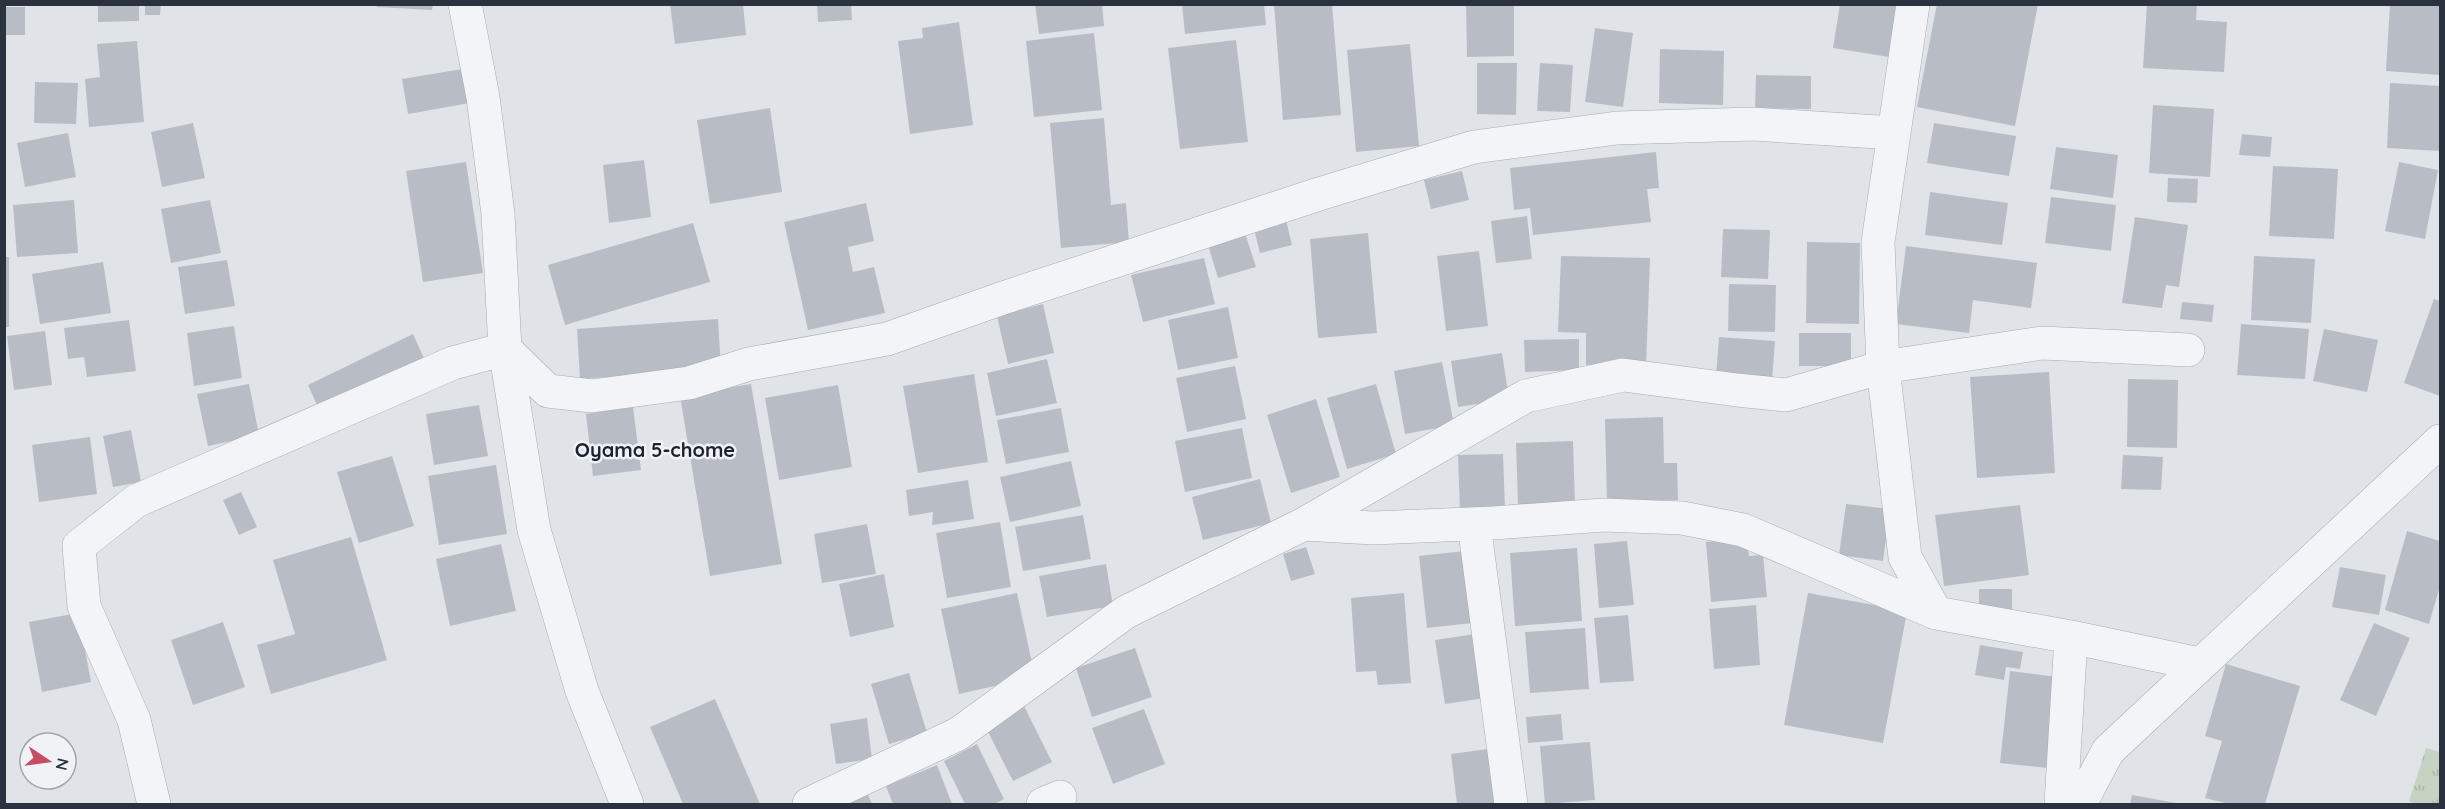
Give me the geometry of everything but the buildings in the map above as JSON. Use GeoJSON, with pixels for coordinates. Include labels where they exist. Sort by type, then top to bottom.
{"type":"FeatureCollection","features":[{"type":"Feature","properties":{"kind":"street"},"geometry":{"type":"LineString","coordinates":[[465,4],[483,97],[498,214],[505,349],[534,530],[582,691],[627,804]]}},
{"type":"Feature","properties":{"kind":"street"},"geometry":{"type":"LineString","coordinates":[[1913,4],[1878,242],[1883,367],[1905,558],[1936,613]]}},
{"type":"Feature","properties":{"kind":"street"},"geometry":{"type":"LineString","coordinates":[[505,349],[548,391],[591,396],[689,383],[749,364],[887,339],[1003,298],[1319,194],[1474,147],[1629,128],[1753,124],[1894,133]]}},
{"type":"Feature","properties":{"kind":"street"},"geometry":{"type":"LineString","coordinates":[[809,804],[958,734],[1126,612],[1304,524],[1526,396],[1623,375],[1786,394],[1883,367],[2042,343],[2188,350]]}},
{"type":"Feature","properties":{"kind":"street"},"geometry":{"type":"LineString","coordinates":[[154,804],[134,720],[84,606],[79,546],[136,501],[453,363],[505,349]]}},
{"type":"Feature","properties":{"kind":"street"},"geometry":{"type":"LineString","coordinates":[[2080,804],[2108,751],[2440,441]]}},
{"type":"Feature","properties":{"kind":"street"},"geometry":{"type":"LineString","coordinates":[[1304,524],[1373,528],[1604,515],[1682,518],[1743,531],[1936,613],[2071,637],[2199,664]]}},
{"type":"Feature","properties":{"kind":"street"},"geometry":{"type":"LineString","coordinates":[[1474,524],[1511,804]]}},
{"type":"Feature","properties":{"kind":"street"},"geometry":{"type":"LineString","coordinates":[[2061,804],[2071,637]]}},
{"type":"Feature","properties":{"kind":"green space"},"geometry":{"type":"Polygon","coordinates":[[[2426,748],[2440,752],[2440,804],[2415,804],[2409,801],[2426,748]]]}},
{"type":"Feature","properties":{"kind":"district","name":"Oyama 5-chome"},"geometry":{"type":"Point","coordinates":[655,449]}}]}
